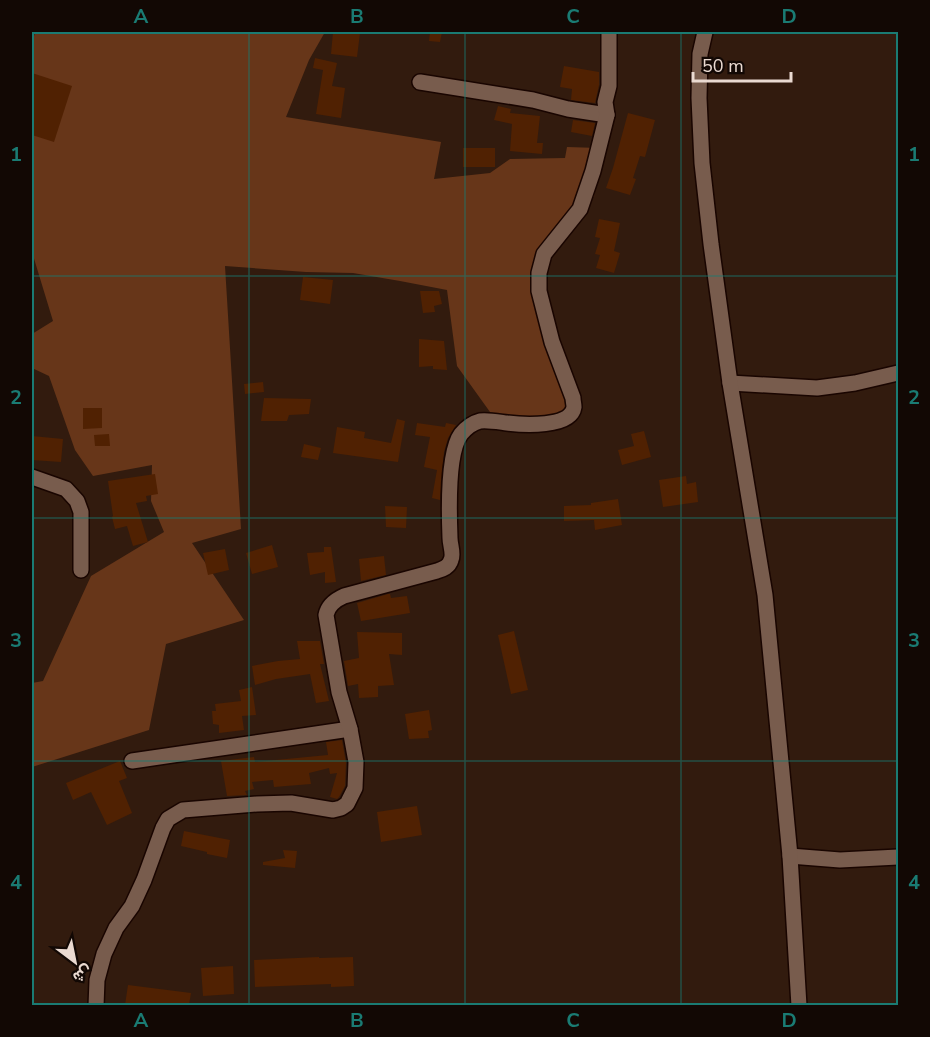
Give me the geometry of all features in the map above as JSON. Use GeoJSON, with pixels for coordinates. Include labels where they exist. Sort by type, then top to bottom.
{"type":"FeatureCollection","features":[{"type":"Feature","properties":{"kind":"street"},"geometry":{"type":"LineString","coordinates":[[96,1005],[97,981],[104,954],[116,928],[132,906],[168,819],[183,810],[291,803],[333,810],[347,804],[355,788],[356,762],[350,729],[339,692],[326,615],[327,608],[344,596],[437,571],[449,564],[452,560],[450,504],[452,459],[459,436],[467,427],[481,421],[514,424],[550,423],[570,417],[574,407],[573,398],[552,342],[539,291],[539,273],[544,254],[580,208],[593,171],[607,115],[605,102],[609,86],[609,32]]}},
{"type":"Feature","properties":{"kind":"street"},"geometry":{"type":"LineString","coordinates":[[705,32],[700,54],[699,98],[702,163],[730,383],[765,595],[790,855],[799,1005]]}},
{"type":"Feature","properties":{"kind":"street"},"geometry":{"type":"LineString","coordinates":[[420,82],[534,100],[568,109],[607,115]]}},
{"type":"Feature","properties":{"kind":"street"},"geometry":{"type":"LineString","coordinates":[[730,383],[817,388],[855,383],[898,373]]}},
{"type":"Feature","properties":{"kind":"street"},"geometry":{"type":"LineString","coordinates":[[32,477],[66,489],[77,501],[81,512],[81,570]]}},
{"type":"Feature","properties":{"kind":"street"},"geometry":{"type":"LineString","coordinates":[[132,761],[350,729]]}},
{"type":"Feature","properties":{"kind":"street"},"geometry":{"type":"LineString","coordinates":[[790,855],[840,860],[898,857]]}},
{"type":"Feature","properties":{"kind":"shaded area"},"geometry":{"type":"Polygon","coordinates":[[[35,32],[325,32],[309,60],[286,117],[441,142],[434,179],[490,173],[510,159],[565,158],[567,147],[599,148],[594,197],[584,195],[555,239],[539,291],[541,331],[574,407],[550,423],[528,424],[490,412],[457,366],[447,290],[353,273],[225,266],[241,529],[192,543],[244,620],[166,644],[149,730],[32,767],[32,683],[43,681],[91,576],[164,532],[151,501],[152,465],[93,476],[75,450],[49,376],[32,368],[32,334],[53,321],[32,252],[32,45],[35,32]]]}},
{"type":"Feature","properties":{"kind":"building"},"geometry":{"type":"Polygon","coordinates":[[[333,32],[360,33],[357,57],[331,54],[333,32]]]}},
{"type":"Feature","properties":{"kind":"building"},"geometry":{"type":"Polygon","coordinates":[[[430,32],[442,32],[440,42],[429,41],[430,32]]]}},
{"type":"Feature","properties":{"kind":"building"},"geometry":{"type":"Polygon","coordinates":[[[315,58],[337,63],[332,86],[345,88],[341,118],[316,114],[323,70],[313,68],[315,58]]]}},
{"type":"Feature","properties":{"kind":"building"},"geometry":{"type":"Polygon","coordinates":[[[564,66],[599,72],[595,103],[571,100],[572,89],[560,87],[564,66]]]}},
{"type":"Feature","properties":{"kind":"building"},"geometry":{"type":"Polygon","coordinates":[[[32,73],[72,86],[54,142],[32,135],[32,73]]]}},
{"type":"Feature","properties":{"kind":"building"},"geometry":{"type":"Polygon","coordinates":[[[498,106],[511,109],[510,113],[540,116],[537,143],[543,143],[542,154],[510,151],[512,124],[494,120],[498,106]]]}},
{"type":"Feature","properties":{"kind":"building"},"geometry":{"type":"Polygon","coordinates":[[[628,113],[655,120],[645,157],[640,156],[633,178],[636,179],[630,195],[606,188],[628,113]]]}},
{"type":"Feature","properties":{"kind":"building"},"geometry":{"type":"Polygon","coordinates":[[[573,120],[595,123],[592,136],[571,132],[573,120]]]}},
{"type":"Feature","properties":{"kind":"building"},"geometry":{"type":"Polygon","coordinates":[[[463,148],[495,148],[495,167],[463,167],[463,148]]]}},
{"type":"Feature","properties":{"kind":"building"},"geometry":{"type":"Polygon","coordinates":[[[599,219],[620,223],[614,251],[620,253],[614,273],[596,268],[600,255],[595,254],[600,238],[595,237],[599,219]]]}},
{"type":"Feature","properties":{"kind":"building"},"geometry":{"type":"Polygon","coordinates":[[[303,277],[333,280],[330,304],[300,300],[303,277]]]}},
{"type":"Feature","properties":{"kind":"building"},"geometry":{"type":"Polygon","coordinates":[[[420,291],[439,291],[442,304],[434,306],[435,312],[423,313],[420,291]]]}},
{"type":"Feature","properties":{"kind":"building"},"geometry":{"type":"Polygon","coordinates":[[[419,339],[444,341],[447,370],[433,369],[433,366],[419,367],[419,339]]]}},
{"type":"Feature","properties":{"kind":"building"},"geometry":{"type":"Polygon","coordinates":[[[263,382],[264,392],[245,394],[244,384],[263,382]]]}},
{"type":"Feature","properties":{"kind":"building"},"geometry":{"type":"Polygon","coordinates":[[[264,398],[311,399],[309,414],[289,415],[287,421],[261,421],[264,398]]]}},
{"type":"Feature","properties":{"kind":"building"},"geometry":{"type":"Polygon","coordinates":[[[83,408],[102,408],[102,428],[83,429],[83,408]]]}},
{"type":"Feature","properties":{"kind":"building"},"geometry":{"type":"Polygon","coordinates":[[[397,419],[405,421],[398,462],[333,453],[337,427],[365,432],[364,438],[391,443],[397,419]]]}},
{"type":"Feature","properties":{"kind":"building"},"geometry":{"type":"Polygon","coordinates":[[[417,423],[445,427],[446,423],[456,425],[448,438],[444,452],[440,500],[432,498],[437,470],[424,467],[430,437],[415,435],[417,423]]]}},
{"type":"Feature","properties":{"kind":"building"},"geometry":{"type":"Polygon","coordinates":[[[644,431],[651,457],[622,465],[618,450],[634,446],[631,434],[644,431]]]}},
{"type":"Feature","properties":{"kind":"building"},"geometry":{"type":"Polygon","coordinates":[[[109,434],[110,446],[95,446],[94,435],[109,434]]]}},
{"type":"Feature","properties":{"kind":"building"},"geometry":{"type":"Polygon","coordinates":[[[32,436],[63,439],[61,462],[32,460],[32,436]]]}},
{"type":"Feature","properties":{"kind":"building"},"geometry":{"type":"Polygon","coordinates":[[[304,444],[321,448],[318,460],[301,457],[304,444]]]}},
{"type":"Feature","properties":{"kind":"building"},"geometry":{"type":"Polygon","coordinates":[[[155,474],[158,494],[146,496],[147,501],[136,503],[148,542],[133,546],[127,526],[115,529],[108,481],[155,474]]]}},
{"type":"Feature","properties":{"kind":"building"},"geometry":{"type":"Polygon","coordinates":[[[686,476],[687,484],[696,482],[698,502],[663,507],[659,480],[686,476]]]}},
{"type":"Feature","properties":{"kind":"building"},"geometry":{"type":"Polygon","coordinates":[[[618,499],[622,525],[595,530],[594,520],[564,521],[564,506],[591,505],[591,503],[618,499]]]}},
{"type":"Feature","properties":{"kind":"building"},"geometry":{"type":"Polygon","coordinates":[[[385,506],[407,507],[406,528],[386,527],[385,506]]]}},
{"type":"Feature","properties":{"kind":"building"},"geometry":{"type":"Polygon","coordinates":[[[272,545],[278,567],[252,574],[246,553],[272,545]]]}},
{"type":"Feature","properties":{"kind":"building"},"geometry":{"type":"Polygon","coordinates":[[[324,547],[331,547],[336,582],[325,583],[325,572],[310,575],[307,553],[324,552],[324,547]]]}},
{"type":"Feature","properties":{"kind":"building"},"geometry":{"type":"Polygon","coordinates":[[[225,549],[229,570],[208,575],[203,553],[225,549]]]}},
{"type":"Feature","properties":{"kind":"building"},"geometry":{"type":"Polygon","coordinates":[[[384,556],[386,575],[361,581],[359,559],[384,556]]]}},
{"type":"Feature","properties":{"kind":"building"},"geometry":{"type":"Polygon","coordinates":[[[388,594],[391,598],[407,596],[410,613],[361,621],[357,603],[388,594]]]}},
{"type":"Feature","properties":{"kind":"building"},"geometry":{"type":"Polygon","coordinates":[[[514,631],[528,690],[511,694],[498,635],[514,631]]]}},
{"type":"Feature","properties":{"kind":"building"},"geometry":{"type":"Polygon","coordinates":[[[357,632],[402,633],[402,655],[389,654],[394,685],[378,686],[378,697],[359,698],[358,684],[348,686],[344,661],[359,658],[357,632]]]}},
{"type":"Feature","properties":{"kind":"building"},"geometry":{"type":"Polygon","coordinates":[[[297,641],[320,641],[324,664],[320,664],[329,701],[316,703],[310,674],[255,685],[252,666],[300,659],[297,641]]]}},
{"type":"Feature","properties":{"kind":"building"},"geometry":{"type":"Polygon","coordinates":[[[252,687],[256,715],[242,716],[244,730],[219,733],[219,725],[213,724],[212,711],[216,711],[215,704],[241,701],[239,690],[252,687]]]}},
{"type":"Feature","properties":{"kind":"building"},"geometry":{"type":"Polygon","coordinates":[[[429,710],[432,730],[428,731],[429,738],[409,739],[405,714],[429,710]]]}},
{"type":"Feature","properties":{"kind":"building"},"geometry":{"type":"Polygon","coordinates":[[[342,740],[346,763],[345,786],[337,799],[330,797],[337,773],[330,774],[329,768],[309,773],[311,784],[274,787],[273,780],[252,782],[254,789],[245,791],[247,795],[227,796],[221,761],[254,757],[255,762],[328,755],[326,742],[342,740]]]}},
{"type":"Feature","properties":{"kind":"building"},"geometry":{"type":"Polygon","coordinates":[[[120,761],[127,778],[119,781],[132,813],[107,825],[91,792],[73,800],[66,783],[120,761]]]}},
{"type":"Feature","properties":{"kind":"building"},"geometry":{"type":"Polygon","coordinates":[[[417,806],[422,835],[381,842],[377,812],[417,806]]]}},
{"type":"Feature","properties":{"kind":"building"},"geometry":{"type":"Polygon","coordinates":[[[184,831],[230,840],[227,858],[181,846],[184,831]]]}},
{"type":"Feature","properties":{"kind":"building"},"geometry":{"type":"Polygon","coordinates":[[[283,850],[297,851],[295,868],[263,865],[263,862],[285,858],[283,850]]]}},
{"type":"Feature","properties":{"kind":"building"},"geometry":{"type":"Polygon","coordinates":[[[353,957],[354,986],[331,987],[331,984],[255,987],[254,960],[353,957]]]}},
{"type":"Feature","properties":{"kind":"building"},"geometry":{"type":"Polygon","coordinates":[[[233,966],[234,994],[203,996],[201,968],[233,966]]]}},
{"type":"Feature","properties":{"kind":"building"},"geometry":{"type":"Polygon","coordinates":[[[128,985],[191,993],[189,1005],[125,1005],[128,985]]]}}]}
